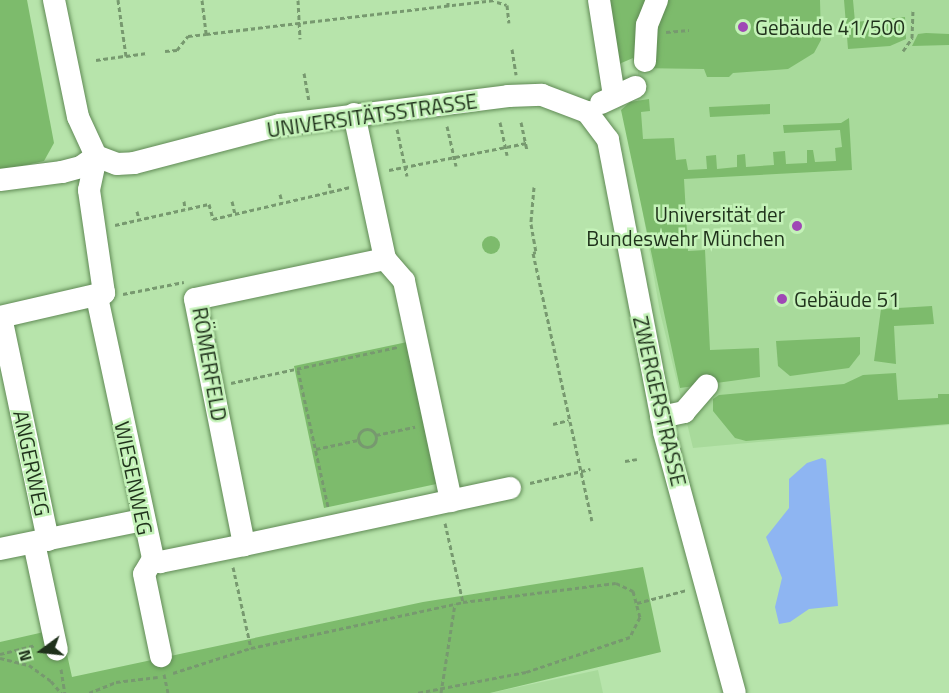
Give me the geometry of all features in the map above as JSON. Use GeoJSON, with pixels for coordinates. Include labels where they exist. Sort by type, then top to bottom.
{"type":"FeatureCollection","features":[{"type":"Feature","properties":{"kind":"street"},"geometry":{"type":"LineString","coordinates":[[0,180],[62,172],[81,166],[96,156],[78,117],[54,0]]}},
{"type":"Feature","properties":{"kind":"street"},"geometry":{"type":"LineString","coordinates":[[599,0],[614,96]]}},
{"type":"Feature","properties":{"kind":"street"},"geometry":{"type":"LineString","coordinates":[[645,61],[647,25],[657,0]]}},
{"type":"Feature","properties":{"kind":"street"},"geometry":{"type":"LineString","coordinates":[[587,112],[635,87]]}},
{"type":"Feature","properties":{"kind":"street","name":"UNIVERSITÄTSSTRASSE"},"geometry":{"type":"LineString","coordinates":[[96,156],[117,164],[134,162],[313,120],[394,109],[542,95],[587,112]]}},
{"type":"Feature","properties":{"kind":"street","name":"ZWERGERSTRASSE"},"geometry":{"type":"LineString","coordinates":[[587,112],[602,130],[609,146],[661,417],[735,693]]}},
{"type":"Feature","properties":{"kind":"street"},"geometry":{"type":"LineString","coordinates":[[354,114],[385,259],[404,281],[434,423],[446,502]]}},
{"type":"Feature","properties":{"kind":"street","name":"WIESENWEG"},"geometry":{"type":"LineString","coordinates":[[96,156],[89,190],[101,292],[143,520],[153,559],[144,574],[161,656]]}},
{"type":"Feature","properties":{"kind":"street","name":"RÖMERFELD"},"geometry":{"type":"LineString","coordinates":[[237,546],[212,387],[195,299],[385,259]]}},
{"type":"Feature","properties":{"kind":"street"},"geometry":{"type":"LineString","coordinates":[[1,317],[101,292]]}},
{"type":"Feature","properties":{"kind":"street","name":"ANGERWEG"},"geometry":{"type":"LineString","coordinates":[[1,317],[41,541],[56,645]]}},
{"type":"Feature","properties":{"kind":"street"},"geometry":{"type":"LineString","coordinates":[[661,417],[684,412],[707,386]]}},
{"type":"Feature","properties":{"kind":"street"},"geometry":{"type":"LineString","coordinates":[[153,559],[160,562],[510,488]]}},
{"type":"Feature","properties":{"kind":"street"},"geometry":{"type":"LineString","coordinates":[[0,549],[143,520]]}},
{"type":"Feature","properties":{"kind":"path"},"geometry":{"type":"LineString","coordinates":[[118,0],[126,56]]}},
{"type":"Feature","properties":{"kind":"path"},"geometry":{"type":"LineString","coordinates":[[202,0],[206,34]]}},
{"type":"Feature","properties":{"kind":"path"},"geometry":{"type":"LineString","coordinates":[[298,0],[301,23],[300,39]]}},
{"type":"Feature","properties":{"kind":"path"},"geometry":{"type":"LineString","coordinates":[[447,7],[448,0]]}},
{"type":"Feature","properties":{"kind":"path"},"geometry":{"type":"LineString","coordinates":[[165,51],[177,50],[188,36],[497,1],[507,5],[509,23]]}},
{"type":"Feature","properties":{"kind":"path"},"geometry":{"type":"LineString","coordinates":[[903,51],[912,38],[913,11]]}},
{"type":"Feature","properties":{"kind":"path"},"geometry":{"type":"LineString","coordinates":[[798,24],[806,24]]}},
{"type":"Feature","properties":{"kind":"path"},"geometry":{"type":"LineString","coordinates":[[512,49],[516,75]]}},
{"type":"Feature","properties":{"kind":"path"},"geometry":{"type":"LineString","coordinates":[[96,60],[147,53]]}},
{"type":"Feature","properties":{"kind":"path"},"geometry":{"type":"LineString","coordinates":[[304,73],[313,120]]}},
{"type":"Feature","properties":{"kind":"path"},"geometry":{"type":"LineString","coordinates":[[394,109],[407,176]]}},
{"type":"Feature","properties":{"kind":"path"},"geometry":{"type":"LineString","coordinates":[[500,122],[507,155]]}},
{"type":"Feature","properties":{"kind":"path"},"geometry":{"type":"LineString","coordinates":[[521,122],[527,150]]}},
{"type":"Feature","properties":{"kind":"path"},"geometry":{"type":"LineString","coordinates":[[447,126],[456,166]]}},
{"type":"Feature","properties":{"kind":"path"},"geometry":{"type":"LineString","coordinates":[[389,170],[526,143]]}},
{"type":"Feature","properties":{"kind":"path"},"geometry":{"type":"LineString","coordinates":[[95,230],[210,204],[213,219],[350,189],[348,179]]}},
{"type":"Feature","properties":{"kind":"path"},"geometry":{"type":"LineString","coordinates":[[329,183],[331,193]]}},
{"type":"Feature","properties":{"kind":"path"},"geometry":{"type":"LineString","coordinates":[[534,187],[531,224],[536,252],[533,253],[592,521]]}},
{"type":"Feature","properties":{"kind":"path"},"geometry":{"type":"LineString","coordinates":[[280,194],[282,203]]}},
{"type":"Feature","properties":{"kind":"path"},"geometry":{"type":"LineString","coordinates":[[184,201],[186,209]]}},
{"type":"Feature","properties":{"kind":"path"},"geometry":{"type":"LineString","coordinates":[[232,201],[235,214]]}},
{"type":"Feature","properties":{"kind":"path"},"geometry":{"type":"LineString","coordinates":[[137,211],[139,220]]}},
{"type":"Feature","properties":{"kind":"path"},"geometry":{"type":"LineString","coordinates":[[101,292],[119,295],[191,280],[195,299]]}},
{"type":"Feature","properties":{"kind":"path"},"geometry":{"type":"LineString","coordinates":[[212,387],[417,343]]}},
{"type":"Feature","properties":{"kind":"path"},"geometry":{"type":"LineString","coordinates":[[298,369],[333,526]]}},
{"type":"Feature","properties":{"kind":"path"},"geometry":{"type":"LineString","coordinates":[[553,424],[569,420]]}},
{"type":"Feature","properties":{"kind":"path"},"geometry":{"type":"LineString","coordinates":[[358,440],[358,434],[366,429],[376,435],[434,423]]}},
{"type":"Feature","properties":{"kind":"path"},"geometry":{"type":"LineString","coordinates":[[316,449],[358,440],[369,447],[376,435]]}},
{"type":"Feature","properties":{"kind":"path"},"geometry":{"type":"LineString","coordinates":[[625,461],[637,459]]}},
{"type":"Feature","properties":{"kind":"path"},"geometry":{"type":"LineString","coordinates":[[510,488],[590,470]]}},
{"type":"Feature","properties":{"kind":"path"},"geometry":{"type":"LineString","coordinates":[[446,502],[463,602]]}},
{"type":"Feature","properties":{"kind":"path"},"geometry":{"type":"LineString","coordinates":[[237,546],[251,648]]}},
{"type":"Feature","properties":{"kind":"path"},"geometry":{"type":"LineString","coordinates":[[89,693],[116,682],[165,676],[251,648],[463,602],[616,583],[633,591],[640,617],[630,637],[526,672],[441,691],[417,693]]}},
{"type":"Feature","properties":{"kind":"path"},"geometry":{"type":"LineString","coordinates":[[637,603],[665,596]]}},
{"type":"Feature","properties":{"kind":"path"},"geometry":{"type":"LineString","coordinates":[[441,691],[455,604]]}},
{"type":"Feature","properties":{"kind":"path"},"geometry":{"type":"LineString","coordinates":[[0,656],[56,645],[66,693]]}},
{"type":"Feature","properties":{"kind":"path"},"geometry":{"type":"LineString","coordinates":[[0,656],[29,665],[51,681],[61,693]]}},
{"type":"Feature","properties":{"kind":"shaded area"},"geometry":{"type":"Polygon","coordinates":[[[0,0],[27,0],[54,143],[44,161],[0,171],[0,0]]]}},
{"type":"Feature","properties":{"kind":"shaded area"},"geometry":{"type":"Polygon","coordinates":[[[606,0],[820,0],[821,40],[814,53],[788,69],[733,73],[729,77],[707,77],[704,69],[636,68],[633,58],[619,64],[606,0]]]}},
{"type":"Feature","properties":{"kind":"shaded area","name":"Universität der Bundeswehr München"},"geometry":{"type":"Polygon","coordinates":[[[629,0],[949,0],[949,425],[693,448],[660,312],[638,184],[638,65],[629,0]]]}},
{"type":"Feature","properties":{"kind":"shaded area"},"geometry":{"type":"Polygon","coordinates":[[[844,0],[853,0],[855,22],[905,17],[906,39],[890,46],[848,49],[844,0]]]}},
{"type":"Feature","properties":{"kind":"shaded area"},"geometry":{"type":"Polygon","coordinates":[[[918,34],[949,34],[949,45],[912,46],[918,34]]]}},
{"type":"Feature","properties":{"kind":"shaded area"},"geometry":{"type":"Polygon","coordinates":[[[649,99],[650,111],[641,112],[643,139],[674,138],[676,160],[686,159],[688,170],[707,169],[706,156],[716,155],[717,169],[737,167],[737,155],[745,154],[746,167],[774,165],[773,152],[785,151],[786,164],[807,163],[807,150],[813,150],[815,162],[836,161],[835,148],[842,147],[840,130],[784,133],[783,125],[841,123],[849,118],[852,170],[684,179],[688,251],[705,250],[710,350],[759,348],[760,377],[680,388],[621,110],[630,102],[649,99]]]}},
{"type":"Feature","properties":{"kind":"shaded area"},"geometry":{"type":"Polygon","coordinates":[[[770,104],[770,114],[710,117],[709,107],[770,104]]]}},
{"type":"Feature","properties":{"kind":"shaded area"},"geometry":{"type":"Polygon","coordinates":[[[487,236],[495,236],[500,241],[498,252],[487,254],[482,249],[482,241],[487,236]]]}},
{"type":"Feature","properties":{"kind":"shaded area"},"geometry":{"type":"Polygon","coordinates":[[[932,306],[934,324],[894,326],[896,364],[874,361],[881,309],[932,306]]]}},
{"type":"Feature","properties":{"kind":"shaded area"},"geometry":{"type":"Polygon","coordinates":[[[860,337],[860,354],[849,368],[790,376],[778,366],[776,341],[860,337]]]}},
{"type":"Feature","properties":{"kind":"shaded area"},"geometry":{"type":"Polygon","coordinates":[[[412,341],[441,483],[324,508],[294,366],[412,341]]]}},
{"type":"Feature","properties":{"kind":"shaded area"},"geometry":{"type":"Polygon","coordinates":[[[896,373],[898,400],[938,398],[938,394],[949,394],[949,424],[746,441],[735,438],[713,411],[713,399],[719,395],[844,384],[863,375],[896,373]]]}},
{"type":"Feature","properties":{"kind":"shaded area"},"geometry":{"type":"Polygon","coordinates":[[[643,567],[661,652],[490,693],[0,693],[0,642],[44,632],[66,650],[72,677],[423,602],[643,567]]]}},
{"type":"Feature","properties":{"kind":"shaded area"},"geometry":{"type":"Polygon","coordinates":[[[598,670],[603,693],[490,693],[598,670]]]}},
{"type":"Feature","properties":{"kind":"water"},"geometry":{"type":"Polygon","coordinates":[[[822,458],[826,460],[838,606],[809,609],[790,622],[779,624],[775,607],[782,578],[766,537],[789,508],[789,479],[807,463],[822,458]]]}},
{"type":"Feature","properties":{"kind":"place","name":"Gebäude 41/500"},"geometry":{"type":"Point","coordinates":[743,27]}},
{"type":"Feature","properties":{"kind":"place","name":"Universität der Bundeswehr München"},"geometry":{"type":"Point","coordinates":[797,226]}},
{"type":"Feature","properties":{"kind":"place","name":"Gebäude 51"},"geometry":{"type":"Point","coordinates":[782,299]}}]}
